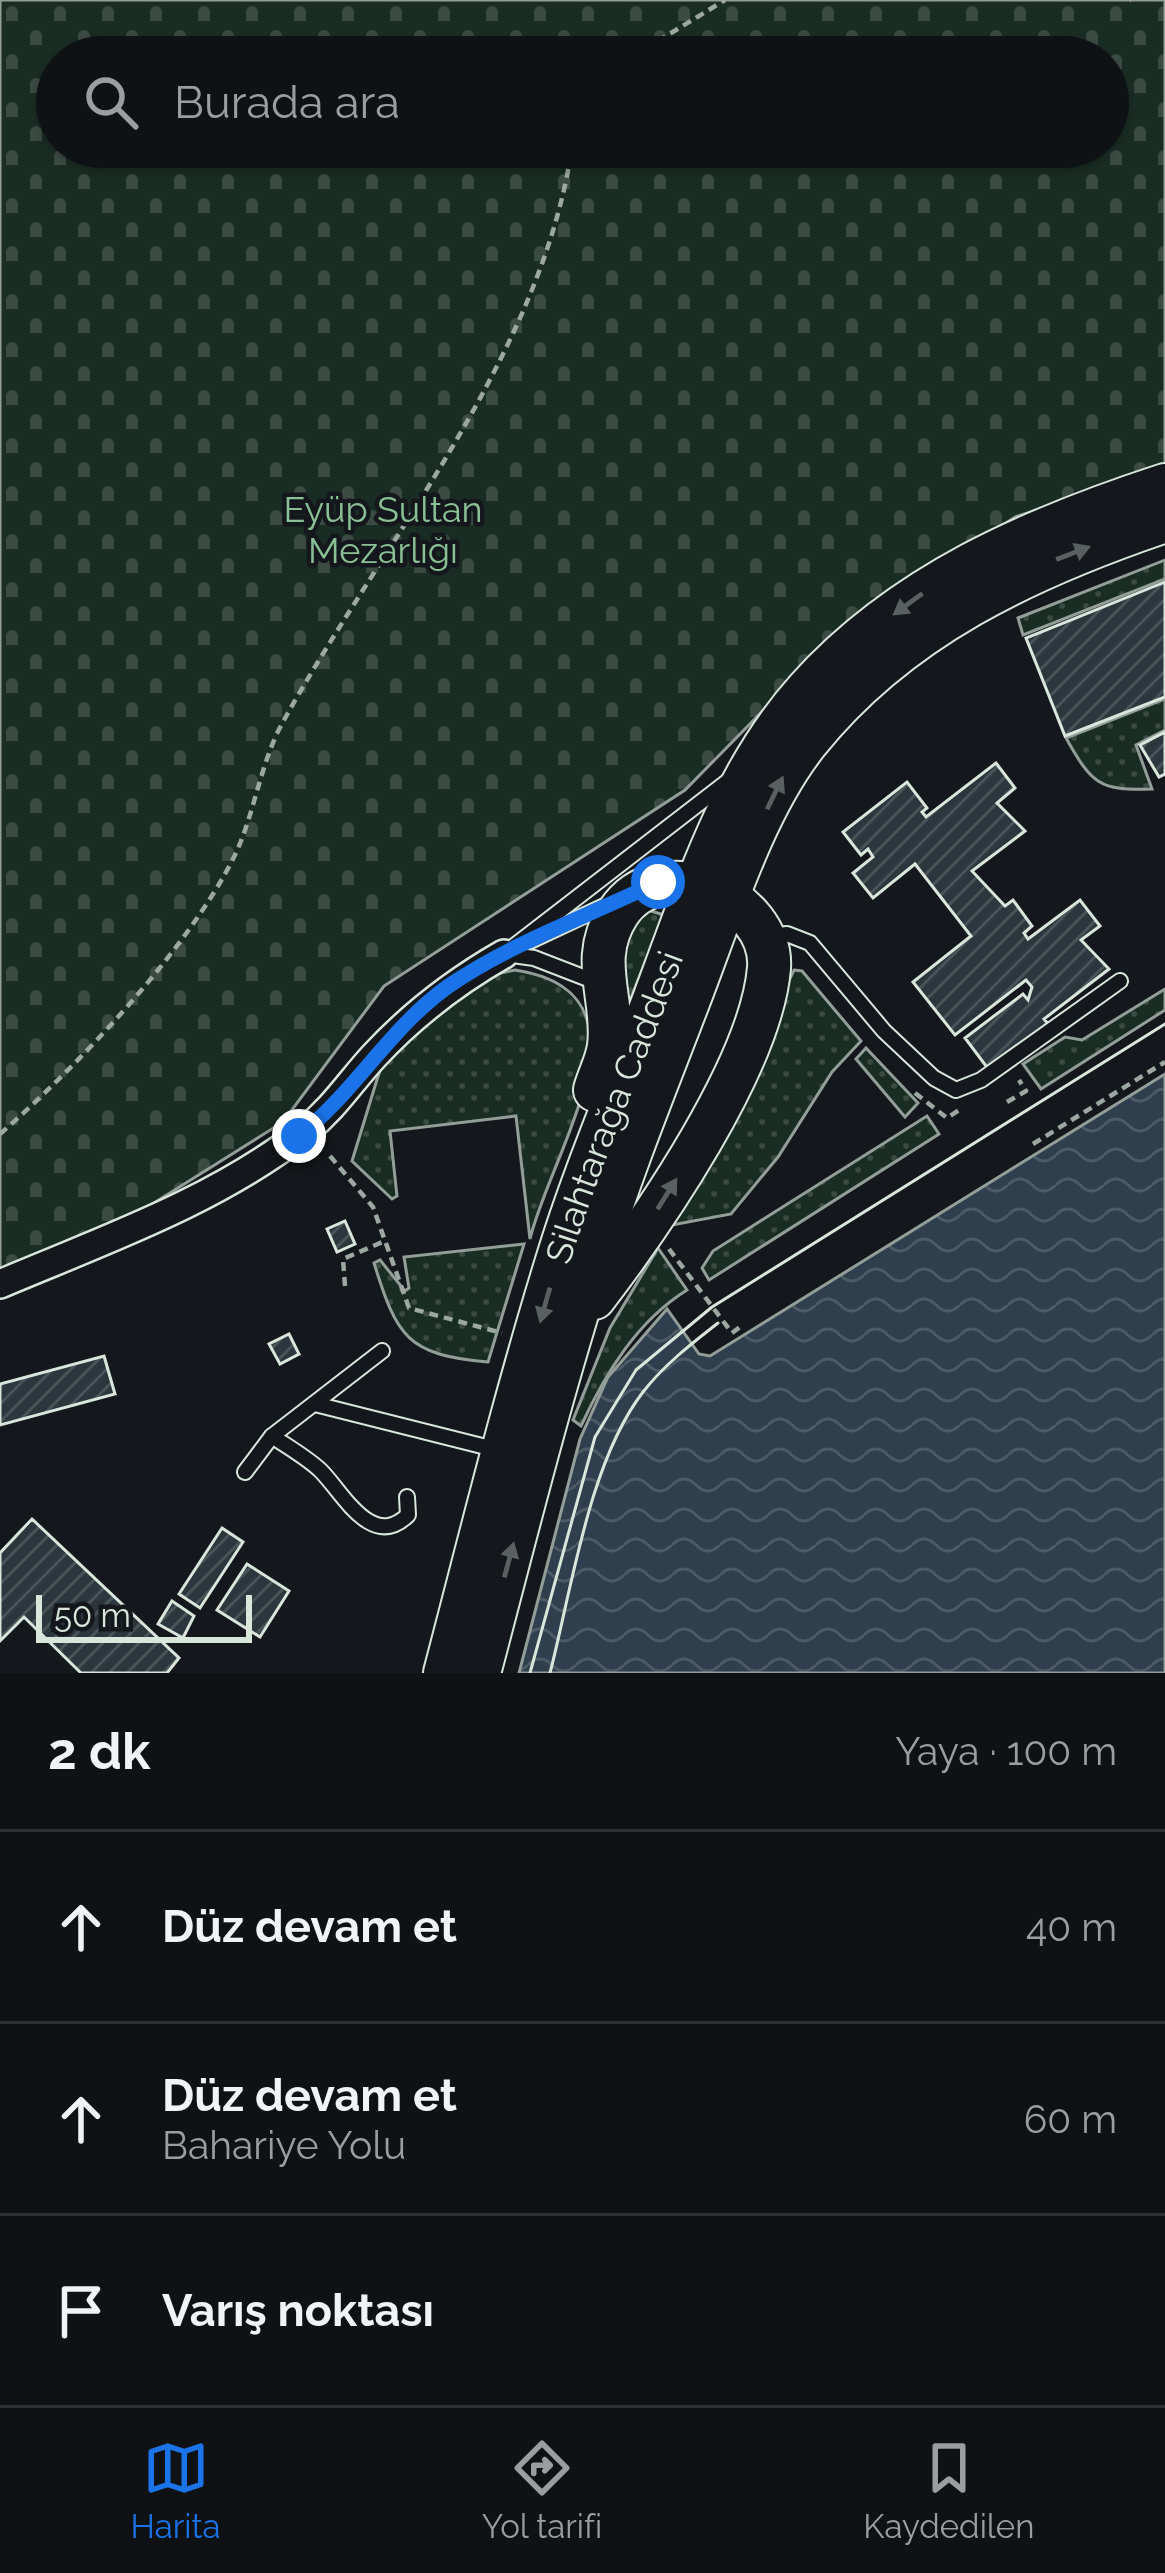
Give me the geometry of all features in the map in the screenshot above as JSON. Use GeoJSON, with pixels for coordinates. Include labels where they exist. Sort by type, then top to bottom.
{"type":"FeatureCollection","features":[{"type":"Feature","properties":{"kind":"main road","name":"Silahtarağa Caddesi"},"geometry":{"type":"LineString","coordinates":[[479,1673],[574,1323],[749,769],[784,717],[835,661],[944,578],[1030,533],[1165,485]]}},
{"type":"Feature","properties":{"kind":"main road","name":"Silahtarağa Caddesi"},"geometry":{"type":"LineString","coordinates":[[445,1673],[503,1452],[581,1193],[713,893],[776,787],[807,742],[858,686],[927,632],[1020,576],[1165,521]]}},
{"type":"Feature","properties":{"kind":"main road"},"geometry":{"type":"LineString","coordinates":[[574,1323],[646,1226],[709,1121],[756,1023],[769,971],[767,937],[750,913],[713,893],[658,882],[630,898],[608,935],[601,985],[609,1047],[580,1135],[581,1193]]}},
{"type":"Feature","properties":{"kind":"street"},"geometry":{"type":"LineString","coordinates":[[0,1284],[176,1210],[299,1136],[336,1106],[373,1058],[447,987],[504,954]]}},
{"type":"Feature","properties":{"kind":"lane"},"geometry":{"type":"LineString","coordinates":[[504,954],[749,769]]}},
{"type":"Feature","properties":{"kind":"lane"},"geometry":{"type":"LineString","coordinates":[[504,954],[598,905],[630,898]]}},
{"type":"Feature","properties":{"kind":"lane"},"geometry":{"type":"LineString","coordinates":[[767,937],[798,936],[810,943],[884,1031],[934,1078],[956,1090],[981,1080],[1120,982]]}},
{"type":"Feature","properties":{"kind":"lane"},"geometry":{"type":"LineString","coordinates":[[504,954],[534,958],[601,985]]}},
{"type":"Feature","properties":{"kind":"lane"},"geometry":{"type":"LineString","coordinates":[[245,1472],[272,1436],[382,1351]]}},
{"type":"Feature","properties":{"kind":"lane"},"geometry":{"type":"LineString","coordinates":[[315,1405],[503,1452]]}},
{"type":"Feature","properties":{"kind":"lane"},"geometry":{"type":"LineString","coordinates":[[272,1436],[318,1468],[351,1510],[380,1526],[399,1523],[408,1515],[407,1497]]}},
{"type":"Feature","properties":{"kind":"path"},"geometry":{"type":"LineString","coordinates":[[666,36],[725,0]]}},
{"type":"Feature","properties":{"kind":"path"},"geometry":{"type":"LineString","coordinates":[[0,1134],[163,966],[234,856],[281,724],[403,532],[525,306],[565,194],[569,168]]}},
{"type":"Feature","properties":{"kind":"path"},"geometry":{"type":"LineString","coordinates":[[1033,1144],[1165,1062]]}},
{"type":"Feature","properties":{"kind":"path"},"geometry":{"type":"LineString","coordinates":[[1007,1102],[1026,1091]]}},
{"type":"Feature","properties":{"kind":"path"},"geometry":{"type":"LineString","coordinates":[[330,1156],[373,1207],[409,1308],[503,1334]]}},
{"type":"Feature","properties":{"kind":"path"},"geometry":{"type":"LineString","coordinates":[[646,1226],[732,1333],[740,1327]]}},
{"type":"Feature","properties":{"kind":"path"},"geometry":{"type":"LineString","coordinates":[[345,1286],[343,1259],[386,1240]]}},
{"type":"Feature","properties":{"kind":"path"},"geometry":{"type":"LineString","coordinates":[[703,1295],[715,1287]]}},
{"type":"Feature","properties":{"kind":"green space","name":"Eyüp Sultan Mezarlığı"},"geometry":{"type":"Polygon","coordinates":[[[0,0],[1165,0],[1165,469],[1015,517],[912,586],[810,663],[685,790],[384,986],[283,1122],[146,1208],[0,1270],[0,0]]]}},
{"type":"Feature","properties":{"kind":"green space"},"geometry":{"type":"Polygon","coordinates":[[[1165,560],[1165,579],[1023,635],[1018,618],[1165,560]]]}},
{"type":"Feature","properties":{"kind":"green space"},"geometry":{"type":"Polygon","coordinates":[[[1165,699],[1165,730],[1136,745],[1152,789],[1099,782],[1066,738],[1165,699]]]}},
{"type":"Feature","properties":{"kind":"green space"},"geometry":{"type":"Polygon","coordinates":[[[648,910],[664,915],[627,1008],[627,943],[648,910]]]}},
{"type":"Feature","properties":{"kind":"green space"},"geometry":{"type":"Polygon","coordinates":[[[515,970],[559,984],[583,1009],[590,1042],[586,1080],[574,1121],[530,1239],[516,1116],[390,1131],[397,1196],[392,1199],[352,1161],[383,1060],[487,976],[515,970]]]}},
{"type":"Feature","properties":{"kind":"green space"},"geometry":{"type":"Polygon","coordinates":[[[794,970],[802,971],[861,1041],[832,1072],[778,1157],[731,1214],[672,1225],[794,970]]]}},
{"type":"Feature","properties":{"kind":"green space"},"geometry":{"type":"Polygon","coordinates":[[[1165,989],[1165,1010],[1041,1089],[1023,1064],[1065,1037],[1082,1040],[1165,989]]]}},
{"type":"Feature","properties":{"kind":"green space"},"geometry":{"type":"Polygon","coordinates":[[[866,1048],[918,1103],[905,1117],[856,1059],[866,1048]]]}},
{"type":"Feature","properties":{"kind":"green space"},"geometry":{"type":"Polygon","coordinates":[[[927,1116],[939,1134],[709,1280],[702,1268],[713,1251],[927,1116]]]}},
{"type":"Feature","properties":{"kind":"green space"},"geometry":{"type":"Polygon","coordinates":[[[524,1244],[488,1362],[439,1354],[409,1338],[390,1309],[374,1263],[380,1260],[405,1291],[409,1288],[404,1257],[524,1244]]]}},
{"type":"Feature","properties":{"kind":"green space"},"geometry":{"type":"Polygon","coordinates":[[[658,1248],[687,1290],[653,1317],[624,1350],[581,1426],[573,1420],[610,1328],[658,1248]]]}},
{"type":"Feature","properties":{"kind":"water"},"geometry":{"type":"Polygon","coordinates":[[[1165,1074],[1165,1673],[519,1673],[580,1439],[608,1377],[667,1309],[699,1354],[710,1356],[1165,1074]]]}},
{"type":"Feature","properties":{"kind":"building"},"geometry":{"type":"Polygon","coordinates":[[[1165,582],[1165,697],[1065,736],[1026,638],[1165,582]]]}},
{"type":"Feature","properties":{"kind":"building"},"geometry":{"type":"Polygon","coordinates":[[[1165,732],[1165,774],[1159,777],[1140,745],[1165,732]]]}},
{"type":"Feature","properties":{"kind":"building"},"geometry":{"type":"Polygon","coordinates":[[[996,763],[1015,788],[997,803],[1025,831],[972,871],[1005,906],[1013,900],[1032,926],[1024,933],[1028,939],[1080,900],[1100,926],[1081,940],[1109,969],[1044,1019],[1049,1025],[989,1070],[965,1038],[1023,994],[1028,1000],[1032,987],[1026,980],[955,1035],[913,982],[971,936],[915,864],[873,898],[853,873],[873,857],[868,849],[861,855],[843,832],[907,782],[927,808],[922,812],[926,817],[996,763]]]}},
{"type":"Feature","properties":{"kind":"building"},"geometry":{"type":"Polygon","coordinates":[[[345,1221],[355,1244],[337,1252],[327,1229],[345,1221]]]}},
{"type":"Feature","properties":{"kind":"building"},"geometry":{"type":"Polygon","coordinates":[[[289,1334],[299,1354],[280,1364],[269,1344],[289,1334]]]}},
{"type":"Feature","properties":{"kind":"building"},"geometry":{"type":"Polygon","coordinates":[[[104,1356],[115,1394],[0,1425],[0,1384],[104,1356]]]}},
{"type":"Feature","properties":{"kind":"building"},"geometry":{"type":"Polygon","coordinates":[[[32,1519],[179,1658],[167,1673],[81,1673],[24,1617],[0,1641],[0,1553],[32,1519]]]}},
{"type":"Feature","properties":{"kind":"building"},"geometry":{"type":"Polygon","coordinates":[[[222,1528],[243,1542],[200,1608],[179,1594],[222,1528]]]}},
{"type":"Feature","properties":{"kind":"building"},"geometry":{"type":"Polygon","coordinates":[[[247,1564],[289,1591],[260,1637],[217,1610],[247,1564]]]}},
{"type":"Feature","properties":{"kind":"building"},"geometry":{"type":"Polygon","coordinates":[[[172,1601],[194,1616],[183,1638],[158,1624],[172,1601]]]}},
{"type":"Feature","properties":{"kind":"tram line"},"geometry":{"type":"LineString","coordinates":[[530,1673],[595,1437],[636,1370],[712,1307],[1165,1024]]}},
{"type":"Feature","properties":{"kind":"tram line"},"geometry":{"type":"LineString","coordinates":[[550,1673],[584,1527],[624,1421],[660,1373],[718,1323]]}},
{"type":"Feature","properties":{"kind":"route"},"geometry":{"type":"LineString","coordinates":[[299,1136],[336,1106],[373,1058],[447,987],[598,905],[630,898],[658,882]]}}]}
